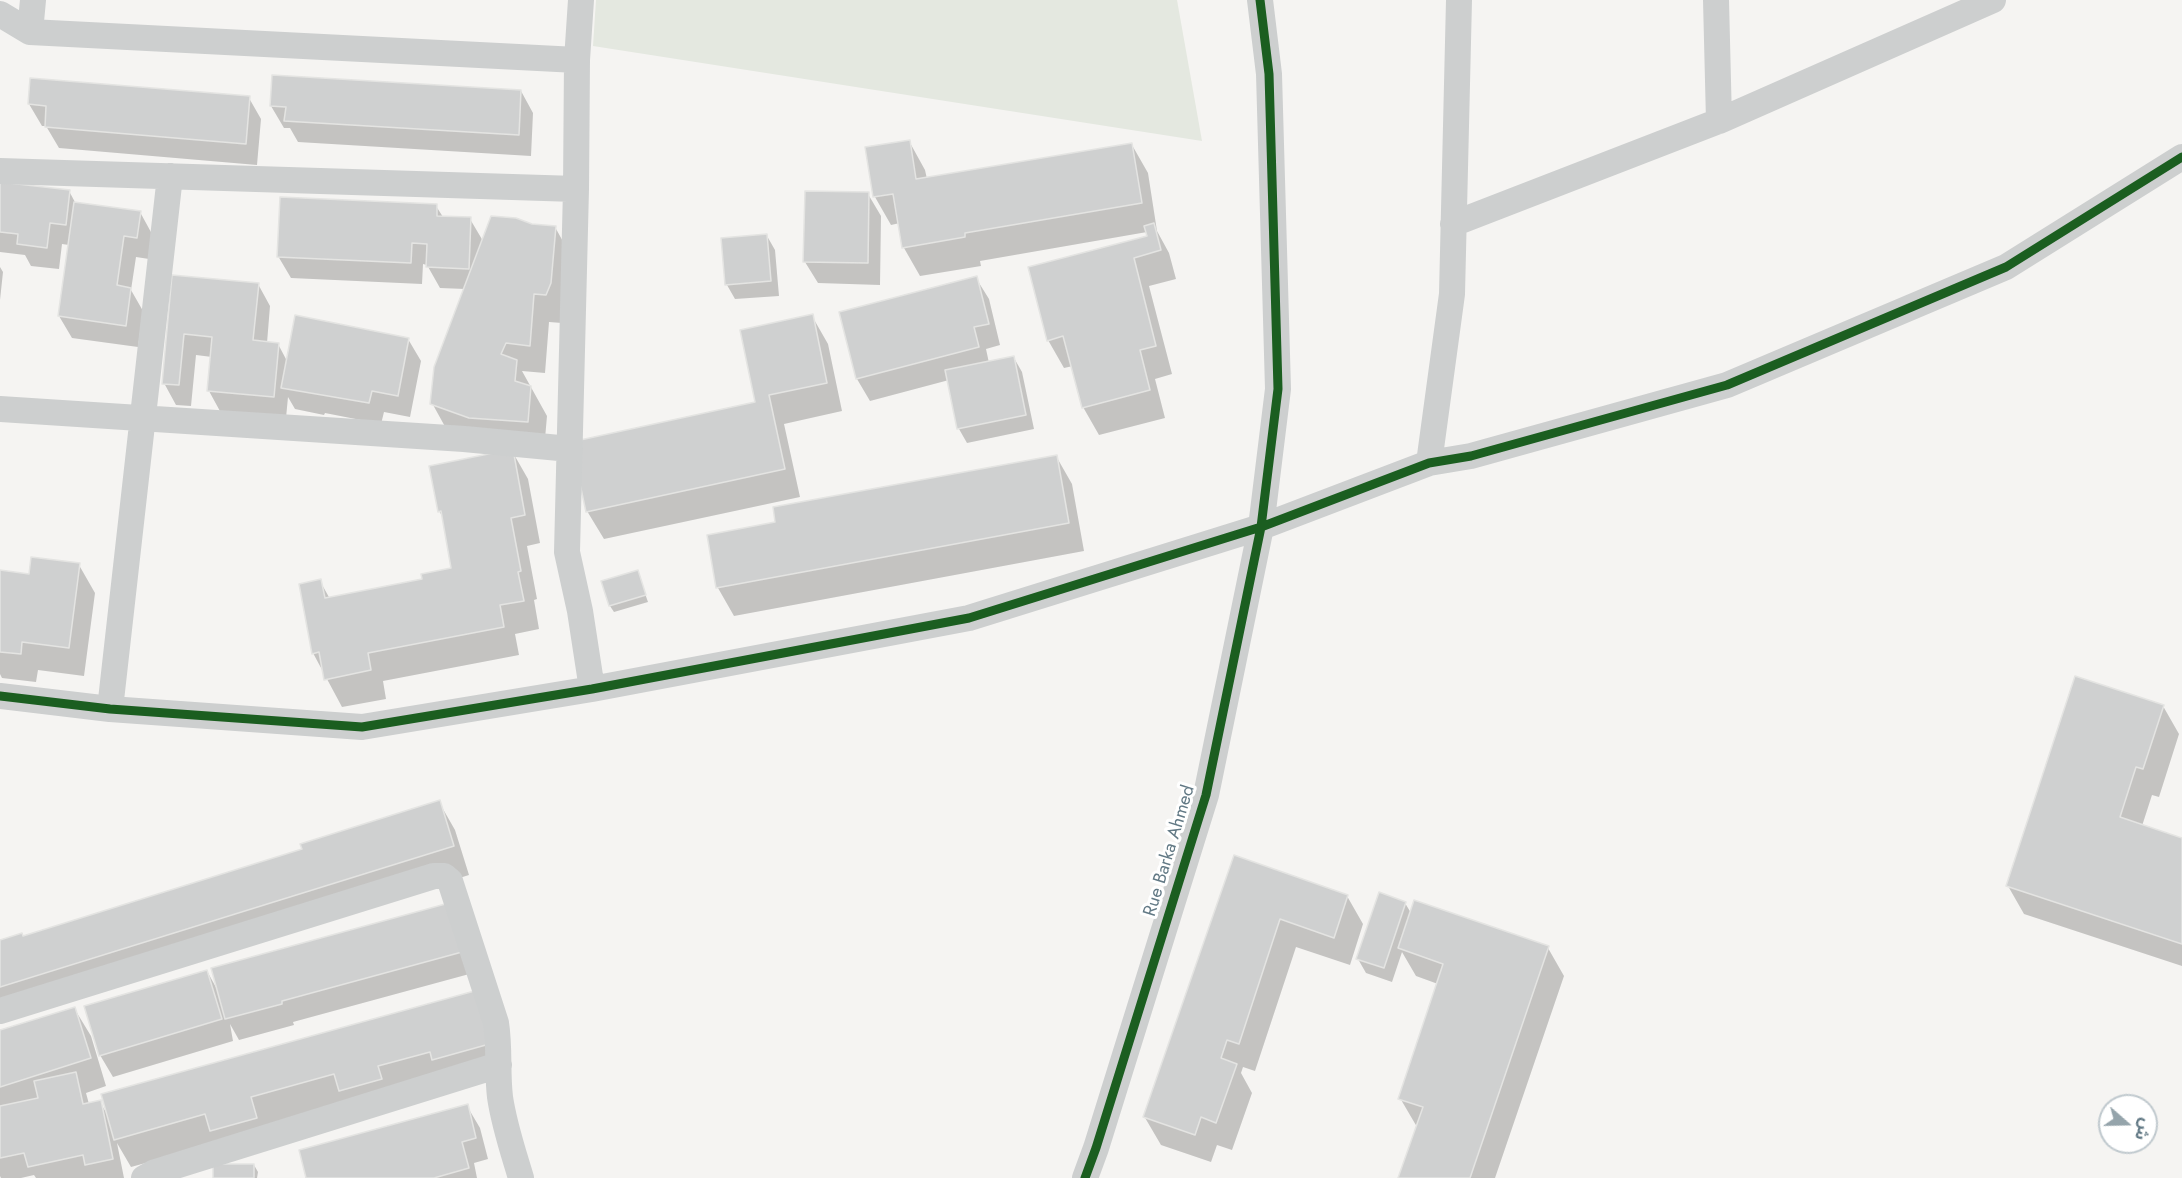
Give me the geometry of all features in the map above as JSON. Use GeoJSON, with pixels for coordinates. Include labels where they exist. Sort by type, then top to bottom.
{"type":"FeatureCollection","features":[{"type":"Feature","properties":{"kind":"street"},"geometry":{"type":"LineString","coordinates":[[30,32],[33,0]]}},
{"type":"Feature","properties":{"kind":"street"},"geometry":{"type":"LineString","coordinates":[[581,0],[577,60],[567,552],[580,611],[592,689]]}},
{"type":"Feature","properties":{"kind":"street","name":"Rue Barka Ahmed"},"geometry":{"type":"LineString","coordinates":[[1085,1178],[1206,795],[1261,527],[1278,389],[1269,74],[1260,0]]}},
{"type":"Feature","properties":{"kind":"street"},"geometry":{"type":"LineString","coordinates":[[1429,463],[1452,294],[1458,0]]}},
{"type":"Feature","properties":{"kind":"street"},"geometry":{"type":"LineString","coordinates":[[1716,0],[1719,120]]}},
{"type":"Feature","properties":{"kind":"street"},"geometry":{"type":"LineString","coordinates":[[1453,224],[1719,120],[1993,0]]}},
{"type":"Feature","properties":{"kind":"street"},"geometry":{"type":"LineString","coordinates":[[0,14],[30,32],[577,60]]}},
{"type":"Feature","properties":{"kind":"street"},"geometry":{"type":"LineString","coordinates":[[0,696],[110,709],[362,727],[592,689],[969,618],[1261,527],[1429,463],[1471,456],[1727,384],[2006,267],[2182,157]]}},
{"type":"Feature","properties":{"kind":"street"},"geometry":{"type":"LineString","coordinates":[[0,171],[576,189]]}},
{"type":"Feature","properties":{"kind":"street"},"geometry":{"type":"LineString","coordinates":[[110,709],[170,176]]}},
{"type":"Feature","properties":{"kind":"street"},"geometry":{"type":"LineString","coordinates":[[0,409],[464,439],[570,449]]}},
{"type":"Feature","properties":{"kind":"street"},"geometry":{"type":"LineString","coordinates":[[0,1011],[434,876],[444,876],[450,881],[496,1023],[500,1044],[500,1097],[521,1178]]}},
{"type":"Feature","properties":{"kind":"street"},"geometry":{"type":"LineString","coordinates":[[144,1178],[153,1173],[499,1065]]}},
{"type":"Feature","properties":{"kind":"shaded area"},"geometry":{"type":"Polygon","coordinates":[[[596,0],[1177,0],[1202,141],[593,46],[596,0]]]}},
{"type":"Feature","properties":{"kind":"building"},"geometry":{"type":"Polygon","coordinates":[[[272,75],[521,90],[519,135],[284,121],[286,107],[270,106],[272,75]]]}},
{"type":"Feature","properties":{"kind":"building"},"geometry":{"type":"Polygon","coordinates":[[[30,78],[250,96],[246,144],[45,127],[46,106],[28,104],[30,78]]]}},
{"type":"Feature","properties":{"kind":"building"},"geometry":{"type":"Polygon","coordinates":[[[910,140],[916,179],[1132,143],[1142,203],[965,233],[965,237],[902,248],[893,194],[873,197],[865,147],[910,140]]]}},
{"type":"Feature","properties":{"kind":"building"},"geometry":{"type":"Polygon","coordinates":[[[0,182],[70,190],[66,225],[50,223],[47,248],[17,244],[18,234],[0,232],[0,182]]]}},
{"type":"Feature","properties":{"kind":"building"},"geometry":{"type":"Polygon","coordinates":[[[805,191],[869,192],[868,263],[803,262],[805,191]]]}},
{"type":"Feature","properties":{"kind":"building"},"geometry":{"type":"Polygon","coordinates":[[[280,197],[437,204],[437,216],[471,217],[469,269],[426,267],[427,244],[412,243],[411,263],[277,257],[280,197]]]}},
{"type":"Feature","properties":{"kind":"building"},"geometry":{"type":"Polygon","coordinates":[[[74,202],[141,211],[137,238],[124,236],[117,285],[131,288],[126,326],[58,316],[74,202]]]}},
{"type":"Feature","properties":{"kind":"building"},"geometry":{"type":"Polygon","coordinates":[[[491,216],[516,218],[532,224],[556,226],[551,283],[546,295],[534,294],[530,346],[506,343],[501,354],[517,360],[515,381],[531,386],[528,422],[469,418],[430,404],[434,367],[491,216]]]}},
{"type":"Feature","properties":{"kind":"building"},"geometry":{"type":"Polygon","coordinates":[[[1154,223],[1161,250],[1134,258],[1156,346],[1140,350],[1150,390],[1082,408],[1063,336],[1047,341],[1028,267],[1147,236],[1144,226],[1154,223]]]}},
{"type":"Feature","properties":{"kind":"building"},"geometry":{"type":"Polygon","coordinates":[[[767,234],[771,281],[725,285],[721,238],[767,234]]]}},
{"type":"Feature","properties":{"kind":"building"},"geometry":{"type":"Polygon","coordinates":[[[172,275],[259,283],[253,340],[279,343],[274,397],[207,391],[212,337],[184,334],[179,385],[162,384],[172,275]]]}},
{"type":"Feature","properties":{"kind":"building"},"geometry":{"type":"Polygon","coordinates":[[[977,276],[989,324],[974,327],[979,347],[856,379],[839,312],[977,276]]]}},
{"type":"Feature","properties":{"kind":"building"},"geometry":{"type":"Polygon","coordinates":[[[813,314],[827,383],[769,395],[785,469],[586,512],[571,442],[755,402],[740,330],[813,314]]]}},
{"type":"Feature","properties":{"kind":"building"},"geometry":{"type":"Polygon","coordinates":[[[295,315],[409,338],[398,396],[372,391],[369,403],[281,388],[295,315]]]}},
{"type":"Feature","properties":{"kind":"building"},"geometry":{"type":"Polygon","coordinates":[[[1014,356],[1026,415],[957,429],[945,370],[1014,356]]]}},
{"type":"Feature","properties":{"kind":"building"},"geometry":{"type":"Polygon","coordinates":[[[513,449],[525,515],[511,518],[524,601],[500,605],[504,627],[368,653],[371,670],[324,680],[319,652],[312,654],[299,584],[321,579],[325,598],[422,579],[421,574],[451,568],[441,511],[438,512],[429,466],[513,449]]]}},
{"type":"Feature","properties":{"kind":"building"},"geometry":{"type":"Polygon","coordinates":[[[1057,455],[1069,523],[716,588],[707,535],[775,522],[773,507],[1057,455]]]}},
{"type":"Feature","properties":{"kind":"building"},"geometry":{"type":"Polygon","coordinates":[[[31,557],[80,563],[69,648],[22,642],[21,654],[0,652],[0,570],[29,574],[31,557]]]}},
{"type":"Feature","properties":{"kind":"building"},"geometry":{"type":"Polygon","coordinates":[[[638,570],[646,595],[609,606],[601,581],[638,570]]]}},
{"type":"Feature","properties":{"kind":"building"},"geometry":{"type":"Polygon","coordinates":[[[2075,676],[2164,705],[2143,769],[2136,767],[2120,817],[2182,838],[2182,944],[2006,886],[2075,676]]]}},
{"type":"Feature","properties":{"kind":"building"},"geometry":{"type":"Polygon","coordinates":[[[440,800],[454,846],[0,987],[0,940],[22,933],[23,936],[302,849],[300,844],[440,800]]]}},
{"type":"Feature","properties":{"kind":"building"},"geometry":{"type":"Polygon","coordinates":[[[1234,855],[1348,895],[1334,938],[1280,919],[1239,1044],[1227,1040],[1221,1058],[1237,1064],[1216,1123],[1201,1117],[1195,1135],[1143,1117],[1234,855]]]}},
{"type":"Feature","properties":{"kind":"building"},"geometry":{"type":"Polygon","coordinates":[[[1379,892],[1406,902],[1384,968],[1356,959],[1379,892]]]}},
{"type":"Feature","properties":{"kind":"building"},"geometry":{"type":"Polygon","coordinates":[[[1414,900],[1549,946],[1470,1178],[1398,1178],[1423,1107],[1398,1099],[1443,964],[1398,948],[1414,900]]]}},
{"type":"Feature","properties":{"kind":"building"},"geometry":{"type":"Polygon","coordinates":[[[449,903],[462,952],[282,1001],[282,1004],[225,1019],[211,968],[449,903]]]}},
{"type":"Feature","properties":{"kind":"building"},"geometry":{"type":"Polygon","coordinates":[[[207,970],[222,1019],[99,1056],[84,1006],[207,970]]]}},
{"type":"Feature","properties":{"kind":"building"},"geometry":{"type":"Polygon","coordinates":[[[478,990],[493,1043],[432,1060],[430,1052],[378,1066],[382,1079],[339,1091],[334,1074],[251,1097],[257,1118],[210,1131],[205,1114],[114,1140],[101,1094],[478,990]]]}},
{"type":"Feature","properties":{"kind":"building"},"geometry":{"type":"Polygon","coordinates":[[[75,1007],[91,1058],[0,1087],[0,1030],[75,1007]]]}},
{"type":"Feature","properties":{"kind":"building"},"geometry":{"type":"Polygon","coordinates":[[[76,1072],[83,1104],[101,1100],[113,1159],[85,1165],[83,1155],[28,1167],[24,1153],[0,1158],[0,1106],[38,1098],[34,1081],[76,1072]]]}},
{"type":"Feature","properties":{"kind":"building"},"geometry":{"type":"Polygon","coordinates":[[[468,1104],[476,1138],[462,1142],[469,1168],[434,1178],[306,1178],[299,1150],[468,1104]]]}},
{"type":"Feature","properties":{"kind":"building"},"geometry":{"type":"Polygon","coordinates":[[[213,1164],[254,1164],[254,1178],[213,1178],[213,1164]]]}},
{"type":"Feature","properties":{"kind":"cycle path"},"geometry":{"type":"LineString","coordinates":[[1085,1178],[1206,795],[1261,527],[1278,389],[1269,74],[1260,0]]}},
{"type":"Feature","properties":{"kind":"cycle path"},"geometry":{"type":"LineString","coordinates":[[0,696],[110,709],[362,727],[592,689],[969,618],[1261,527],[1429,463],[1471,456],[1727,385],[2006,267],[2182,157]]}}]}
